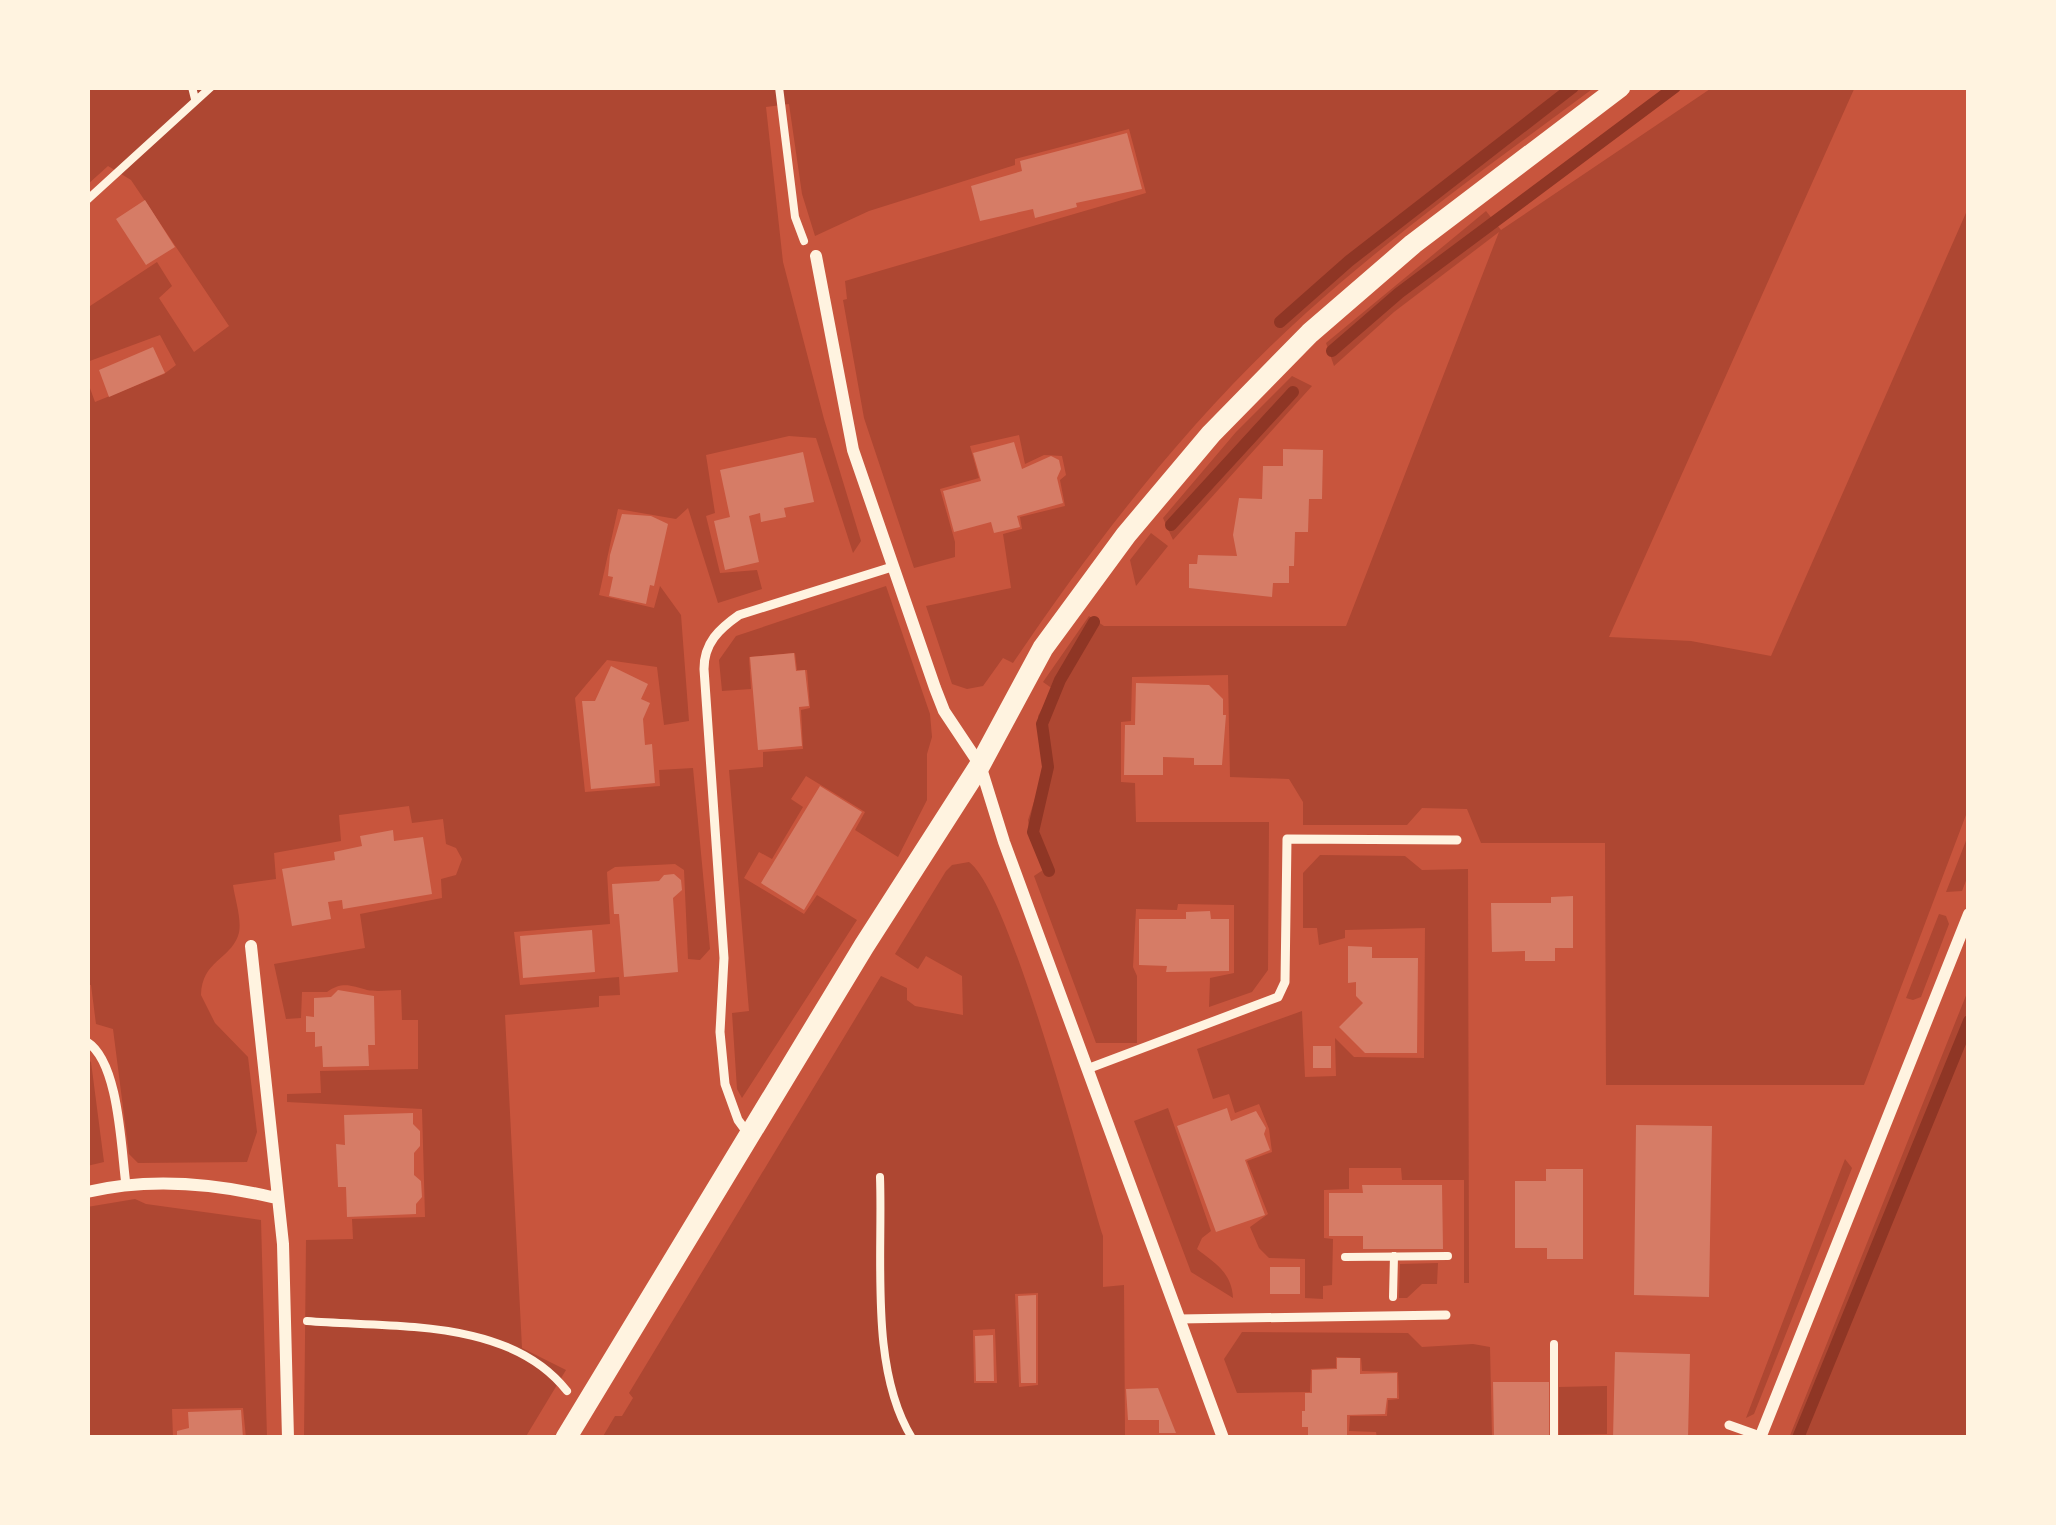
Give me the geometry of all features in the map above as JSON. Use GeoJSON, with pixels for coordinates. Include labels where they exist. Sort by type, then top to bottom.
{"type":"FeatureCollection","features":[{"type":"Feature","properties":{"kind":"street"},"geometry":{"type":"LineString","coordinates":[[566,1438],[980,765],[1043,648],[1126,535],[1211,434],[1310,333],[1413,244],[1621,87]]}},
{"type":"Feature","properties":{"kind":"street"},"geometry":{"type":"LineString","coordinates":[[816,256],[848,435],[892,567],[944,711],[980,765],[1223,1438]]}},
{"type":"Feature","properties":{"kind":"street"},"geometry":{"type":"LineString","coordinates":[[1760,1437],[1969,914]]}},
{"type":"Feature","properties":{"kind":"street"},"geometry":{"type":"LineString","coordinates":[[251,946],[283,1244],[288,1438]]}},
{"type":"Feature","properties":{"kind":"street"},"geometry":{"type":"LineString","coordinates":[[87,1192],[189,1183],[276,1198]]}},
{"type":"Feature","properties":{"kind":"lane"},"geometry":{"type":"LineString","coordinates":[[749,1136],[725,1084],[720,1032],[724,958],[706,650],[739,615],[892,567]]}},
{"type":"Feature","properties":{"kind":"lane"},"geometry":{"type":"LineString","coordinates":[[1087,1069],[1278,997],[1286,982],[1287,839],[1457,840]]}},
{"type":"Feature","properties":{"kind":"lane"},"geometry":{"type":"LineString","coordinates":[[87,1042],[104,1057],[110,1077],[126,1185]]}},
{"type":"Feature","properties":{"kind":"lane"},"geometry":{"type":"LineString","coordinates":[[1179,1319],[1446,1315]]}},
{"type":"Feature","properties":{"kind":"lane"},"geometry":{"type":"LineString","coordinates":[[1730,1425],[1760,1437]]}},
{"type":"Feature","properties":{"kind":"path"},"geometry":{"type":"LineString","coordinates":[[192,87],[195,99]]}},
{"type":"Feature","properties":{"kind":"path"},"geometry":{"type":"LineString","coordinates":[[87,200],[212,87]]}},
{"type":"Feature","properties":{"kind":"path"},"geometry":{"type":"LineString","coordinates":[[779,87],[795,217],[802,238],[816,256]]}},
{"type":"Feature","properties":{"kind":"path"},"geometry":{"type":"LineString","coordinates":[[880,1177],[887,1377],[912,1438]]}},
{"type":"Feature","properties":{"kind":"path"},"geometry":{"type":"LineString","coordinates":[[1393,1298],[1394,1256]]}},
{"type":"Feature","properties":{"kind":"path"},"geometry":{"type":"LineString","coordinates":[[1346,1257],[1448,1256]]}},
{"type":"Feature","properties":{"kind":"path"},"geometry":{"type":"LineString","coordinates":[[287,1319],[479,1335],[550,1370],[582,1411]]}},
{"type":"Feature","properties":{"kind":"path"},"geometry":{"type":"LineString","coordinates":[[1554,1344],[1554,1438]]}},
{"type":"Feature","properties":{"kind":"shaded area"},"geometry":{"type":"Polygon","coordinates":[[[87,87],[1595,87],[1376,253],[1264,352],[1149,479],[1013,663],[1003,658],[983,686],[967,689],[952,684],[926,606],[1011,588],[1003,534],[1022,529],[1020,517],[1065,506],[1062,456],[1044,455],[1025,464],[1019,435],[970,446],[979,478],[940,489],[955,557],[914,568],[864,418],[843,300],[847,299],[845,281],[1146,193],[1129,129],[1015,159],[1015,165],[869,211],[815,236],[802,194],[789,104],[766,107],[783,262],[861,541],[853,553],[816,438],[789,436],[706,455],[715,513],[706,516],[720,573],[757,570],[762,589],[718,603],[688,508],[676,519],[618,509],[599,595],[654,608],[660,586],[681,615],[689,721],[664,725],[657,667],[607,660],[575,698],[585,792],[660,786],[659,770],[693,768],[710,949],[700,960],[688,959],[684,870],[675,864],[615,867],[607,872],[610,924],[514,932],[520,985],[619,977],[620,995],[599,996],[599,1007],[505,1015],[522,1348],[566,1370],[525,1438],[304,1438],[306,1240],[353,1239],[352,1219],[425,1217],[422,1109],[287,1102],[287,1094],[321,1093],[320,1071],[418,1069],[418,1020],[402,1020],[401,990],[371,991],[347,985],[327,992],[302,992],[301,1018],[286,1019],[274,964],[365,948],[360,914],[442,898],[441,879],[456,875],[462,859],[456,848],[446,844],[443,819],[412,823],[409,806],[339,815],[341,841],[274,853],[276,879],[233,885],[238,936],[206,975],[201,995],[215,1023],[248,1057],[257,1132],[247,1162],[138,1163],[129,1154],[113,1029],[96,1024],[91,985],[87,985],[87,380],[95,402],[176,365],[160,335],[87,362],[87,308],[157,262],[172,286],[159,298],[194,352],[229,326],[131,180],[108,166],[87,185],[87,87]]]}},
{"type":"Feature","properties":{"kind":"shaded area"},"geometry":{"type":"Polygon","coordinates":[[[1713,87],[1855,87],[1609,637],[1691,641],[1771,656],[1969,206],[1969,807],[1864,1085],[1606,1085],[1605,843],[1481,843],[1467,809],[1422,808],[1407,825],[1303,825],[1303,802],[1289,779],[1230,777],[1228,675],[1132,677],[1131,721],[1121,722],[1121,782],[1135,783],[1136,822],[1269,822],[1268,970],[1252,992],[1209,1007],[1210,978],[1234,973],[1234,905],[1136,909],[1137,1043],[1096,1043],[1034,876],[1046,868],[1030,837],[1028,820],[1043,774],[1038,716],[1053,689],[1043,682],[1089,616],[1104,626],[1346,626],[1499,232],[1394,312],[1334,366],[1326,343],[1486,211],[1501,230],[1713,87]]]}},
{"type":"Feature","properties":{"kind":"shaded area"},"geometry":{"type":"Polygon","coordinates":[[[1292,376],[1312,386],[1173,540],[1163,518],[1236,432],[1292,376]]]}},
{"type":"Feature","properties":{"kind":"shaded area"},"geometry":{"type":"Polygon","coordinates":[[[1151,533],[1168,546],[1136,586],[1130,560],[1151,533]]]}},
{"type":"Feature","properties":{"kind":"shaded area"},"geometry":{"type":"Polygon","coordinates":[[[886,586],[930,714],[927,800],[898,857],[855,830],[865,812],[806,776],[791,799],[803,807],[772,859],[759,852],[744,878],[804,914],[817,895],[857,920],[742,1098],[737,1089],[732,1013],[749,1011],[729,770],[763,767],[763,752],[803,749],[801,710],[810,708],[807,670],[797,670],[795,653],[749,657],[751,689],[722,691],[719,660],[736,636],[886,586]]]}},
{"type":"Feature","properties":{"kind":"shaded area"},"geometry":{"type":"Polygon","coordinates":[[[1969,833],[1969,873],[1962,891],[1946,892],[1969,833]]]}},
{"type":"Feature","properties":{"kind":"shaded area"},"geometry":{"type":"Polygon","coordinates":[[[1320,855],[1405,856],[1422,870],[1468,869],[1469,1283],[1464,1283],[1464,1180],[1402,1180],[1401,1168],[1349,1168],[1349,1189],[1324,1190],[1324,1238],[1333,1239],[1332,1285],[1323,1286],[1323,1299],[1305,1298],[1305,1259],[1269,1258],[1250,1227],[1268,1214],[1247,1161],[1272,1152],[1269,1129],[1259,1104],[1235,1113],[1229,1094],[1213,1099],[1197,1049],[1302,1011],[1305,1077],[1336,1076],[1335,1038],[1354,1057],[1424,1058],[1425,928],[1345,930],[1345,938],[1319,945],[1317,928],[1303,928],[1303,873],[1320,855]]]}},
{"type":"Feature","properties":{"kind":"shaded area"},"geometry":{"type":"Polygon","coordinates":[[[969,862],[986,884],[1004,924],[1044,1036],[1103,1236],[1103,1287],[1124,1285],[1125,1438],[602,1438],[633,1398],[629,1393],[881,976],[907,988],[907,1000],[915,1006],[963,1015],[962,976],[926,956],[918,969],[895,954],[952,865],[969,862]],[[1038,1293],[1015,1294],[1019,1387],[1038,1385],[1038,1293]],[[995,1329],[973,1330],[974,1383],[997,1383],[995,1329]]]}},
{"type":"Feature","properties":{"kind":"shaded area"},"geometry":{"type":"Polygon","coordinates":[[[1939,914],[1949,924],[1921,997],[1906,998],[1939,914]]]}},
{"type":"Feature","properties":{"kind":"shaded area"},"geometry":{"type":"Polygon","coordinates":[[[1969,988],[1969,1438],[1789,1438],[1969,988]]]}},
{"type":"Feature","properties":{"kind":"shaded area"},"geometry":{"type":"Polygon","coordinates":[[[87,1059],[104,1162],[87,1166],[87,1059]]]}},
{"type":"Feature","properties":{"kind":"shaded area"},"geometry":{"type":"Polygon","coordinates":[[[1168,1108],[1211,1231],[1197,1249],[1226,1275],[1233,1298],[1191,1272],[1134,1121],[1168,1108]]]}},
{"type":"Feature","properties":{"kind":"shaded area"},"geometry":{"type":"Polygon","coordinates":[[[1845,1159],[1852,1168],[1754,1414],[1746,1418],[1845,1159]]]}},
{"type":"Feature","properties":{"kind":"shaded area"},"geometry":{"type":"Polygon","coordinates":[[[135,1199],[261,1220],[267,1438],[246,1438],[243,1408],[172,1409],[173,1438],[87,1438],[87,1207],[135,1199]]]}},
{"type":"Feature","properties":{"kind":"shaded area"},"geometry":{"type":"Polygon","coordinates":[[[1438,1263],[1437,1284],[1422,1284],[1407,1298],[1399,1298],[1400,1264],[1438,1263]]]}},
{"type":"Feature","properties":{"kind":"shaded area"},"geometry":{"type":"Polygon","coordinates":[[[1242,1332],[1408,1333],[1422,1347],[1490,1347],[1492,1438],[1377,1438],[1376,1432],[1349,1431],[1350,1416],[1387,1416],[1388,1400],[1399,1399],[1398,1372],[1362,1371],[1361,1358],[1336,1357],[1336,1368],[1311,1369],[1310,1392],[1237,1393],[1224,1359],[1242,1332]]]}},
{"type":"Feature","properties":{"kind":"shaded area"},"geometry":{"type":"Polygon","coordinates":[[[1607,1386],[1607,1434],[1559,1435],[1559,1387],[1607,1386]]]}},
{"type":"Feature","properties":{"kind":"building"},"geometry":{"type":"Polygon","coordinates":[[[1127,133],[1142,189],[1076,203],[1077,207],[1035,218],[1033,209],[980,221],[971,186],[1022,171],[1020,161],[1127,133]]]}},
{"type":"Feature","properties":{"kind":"building"},"geometry":{"type":"Polygon","coordinates":[[[145,200],[175,247],[146,265],[116,219],[145,200]]]}},
{"type":"Feature","properties":{"kind":"building"},"geometry":{"type":"Polygon","coordinates":[[[153,347],[165,373],[109,397],[99,370],[153,347]]]}},
{"type":"Feature","properties":{"kind":"building"},"geometry":{"type":"Polygon","coordinates":[[[1014,442],[1022,469],[1051,456],[1059,460],[1057,478],[1063,503],[1017,516],[1020,527],[994,533],[991,522],[954,532],[943,491],[981,481],[973,453],[1014,442]]]}},
{"type":"Feature","properties":{"kind":"building"},"geometry":{"type":"Polygon","coordinates":[[[1283,449],[1323,450],[1322,499],[1309,499],[1308,532],[1295,532],[1289,583],[1273,583],[1272,597],[1189,588],[1189,564],[1197,564],[1198,555],[1237,556],[1233,535],[1239,498],[1262,499],[1263,466],[1283,466],[1283,449]]]}},
{"type":"Feature","properties":{"kind":"building"},"geometry":{"type":"Polygon","coordinates":[[[803,452],[814,502],[784,508],[786,517],[761,522],[760,513],[749,516],[759,562],[725,570],[714,521],[730,517],[720,470],[803,452]]]}},
{"type":"Feature","properties":{"kind":"building"},"geometry":{"type":"Polygon","coordinates":[[[622,514],[651,516],[668,524],[646,604],[609,596],[610,555],[622,514]]]}},
{"type":"Feature","properties":{"kind":"building"},"geometry":{"type":"Polygon","coordinates":[[[794,653],[796,671],[805,670],[809,706],[799,707],[802,746],[758,750],[750,657],[794,653]]]}},
{"type":"Feature","properties":{"kind":"building"},"geometry":{"type":"Polygon","coordinates":[[[611,666],[648,684],[641,699],[650,703],[643,719],[645,745],[652,744],[655,783],[591,789],[582,701],[595,701],[611,666]]]}},
{"type":"Feature","properties":{"kind":"building"},"geometry":{"type":"Polygon","coordinates":[[[1136,683],[1209,685],[1223,699],[1226,715],[1222,765],[1194,765],[1194,758],[1163,757],[1163,775],[1124,775],[1125,725],[1135,725],[1136,683]]]}},
{"type":"Feature","properties":{"kind":"building"},"geometry":{"type":"Polygon","coordinates":[[[820,786],[862,812],[804,910],[761,883],[820,786]]]}},
{"type":"Feature","properties":{"kind":"building"},"geometry":{"type":"Polygon","coordinates":[[[393,830],[394,841],[423,837],[432,894],[343,909],[342,900],[328,902],[331,919],[292,926],[282,869],[335,860],[334,852],[362,846],[360,836],[393,830]]]}},
{"type":"Feature","properties":{"kind":"building"},"geometry":{"type":"Polygon","coordinates":[[[674,874],[682,890],[673,898],[678,972],[624,977],[612,884],[659,881],[674,874]]]}},
{"type":"Feature","properties":{"kind":"building"},"geometry":{"type":"Polygon","coordinates":[[[1573,896],[1573,948],[1555,948],[1555,961],[1525,961],[1525,951],[1492,952],[1491,903],[1551,903],[1551,897],[1573,896]]]}},
{"type":"Feature","properties":{"kind":"building"},"geometry":{"type":"Polygon","coordinates":[[[1210,911],[1211,919],[1229,919],[1229,971],[1166,972],[1167,966],[1139,965],[1139,919],[1186,919],[1186,912],[1210,911]]]}},
{"type":"Feature","properties":{"kind":"building"},"geometry":{"type":"Polygon","coordinates":[[[592,930],[595,972],[523,978],[520,936],[592,930]]]}},
{"type":"Feature","properties":{"kind":"building"},"geometry":{"type":"Polygon","coordinates":[[[1348,946],[1372,947],[1372,958],[1418,958],[1417,1053],[1365,1053],[1339,1027],[1363,1003],[1356,996],[1356,982],[1348,983],[1348,946]]]}},
{"type":"Feature","properties":{"kind":"building"},"geometry":{"type":"Polygon","coordinates":[[[338,990],[374,996],[375,1045],[368,1045],[369,1066],[323,1067],[322,1046],[315,1047],[315,1032],[306,1032],[306,1016],[314,1017],[314,998],[331,997],[338,990]]]}},
{"type":"Feature","properties":{"kind":"building"},"geometry":{"type":"Polygon","coordinates":[[[1313,1046],[1331,1046],[1331,1068],[1313,1068],[1313,1046]]]}},
{"type":"Feature","properties":{"kind":"building"},"geometry":{"type":"Polygon","coordinates":[[[1227,1108],[1231,1121],[1256,1111],[1266,1128],[1270,1150],[1245,1160],[1265,1215],[1216,1232],[1177,1126],[1227,1108]]]}},
{"type":"Feature","properties":{"kind":"building"},"geometry":{"type":"Polygon","coordinates":[[[413,1113],[413,1124],[420,1131],[414,1175],[421,1181],[422,1197],[416,1214],[347,1217],[346,1187],[338,1187],[336,1144],[345,1145],[344,1115],[413,1113]]]}},
{"type":"Feature","properties":{"kind":"building"},"geometry":{"type":"Polygon","coordinates":[[[1636,1125],[1712,1126],[1709,1297],[1634,1295],[1636,1125]]]}},
{"type":"Feature","properties":{"kind":"building"},"geometry":{"type":"Polygon","coordinates":[[[1546,1169],[1583,1169],[1583,1259],[1547,1259],[1547,1248],[1515,1248],[1515,1181],[1546,1181],[1546,1169]]]}},
{"type":"Feature","properties":{"kind":"building"},"geometry":{"type":"Polygon","coordinates":[[[1362,1185],[1442,1185],[1443,1249],[1363,1249],[1363,1236],[1329,1236],[1329,1193],[1363,1193],[1362,1185]]]}},
{"type":"Feature","properties":{"kind":"building"},"geometry":{"type":"Polygon","coordinates":[[[1270,1267],[1300,1267],[1300,1294],[1270,1294],[1270,1267]]]}},
{"type":"Feature","properties":{"kind":"building"},"geometry":{"type":"Polygon","coordinates":[[[1036,1295],[1036,1383],[1021,1383],[1018,1296],[1036,1295]]]}},
{"type":"Feature","properties":{"kind":"building"},"geometry":{"type":"Polygon","coordinates":[[[993,1335],[994,1381],[976,1381],[975,1336],[993,1335]]]}},
{"type":"Feature","properties":{"kind":"building"},"geometry":{"type":"Polygon","coordinates":[[[1615,1352],[1690,1354],[1688,1438],[1613,1438],[1615,1352]]]}},
{"type":"Feature","properties":{"kind":"building"},"geometry":{"type":"Polygon","coordinates":[[[1337,1358],[1360,1358],[1360,1374],[1397,1373],[1397,1398],[1387,1398],[1385,1414],[1347,1415],[1347,1438],[1308,1438],[1302,1411],[1305,1393],[1312,1393],[1312,1370],[1337,1369],[1337,1358]]]}},
{"type":"Feature","properties":{"kind":"building"},"geometry":{"type":"Polygon","coordinates":[[[1493,1382],[1549,1382],[1549,1438],[1494,1438],[1493,1382]]]}},
{"type":"Feature","properties":{"kind":"building"},"geometry":{"type":"Polygon","coordinates":[[[1158,1388],[1176,1433],[1159,1433],[1159,1420],[1128,1420],[1126,1389],[1158,1388]]]}},
{"type":"Feature","properties":{"kind":"building"},"geometry":{"type":"Polygon","coordinates":[[[241,1410],[243,1438],[177,1438],[177,1431],[189,1428],[188,1412],[241,1410]]]}},
{"type":"Feature","properties":{"kind":"waterway"},"geometry":{"type":"LineString","coordinates":[[1280,322],[1349,261],[1573,87]]}},
{"type":"Feature","properties":{"kind":"waterway"},"geometry":{"type":"LineString","coordinates":[[1332,351],[1399,293],[1675,87]]}},
{"type":"Feature","properties":{"kind":"waterway"},"geometry":{"type":"LineString","coordinates":[[1171,525],[1293,392]]}},
{"type":"Feature","properties":{"kind":"waterway"},"geometry":{"type":"LineString","coordinates":[[1049,871],[1033,832],[1048,767],[1042,724],[1060,680],[1094,622]]}},
{"type":"Feature","properties":{"kind":"waterway"},"geometry":{"type":"LineString","coordinates":[[1798,1438],[1969,1021]]}}]}
